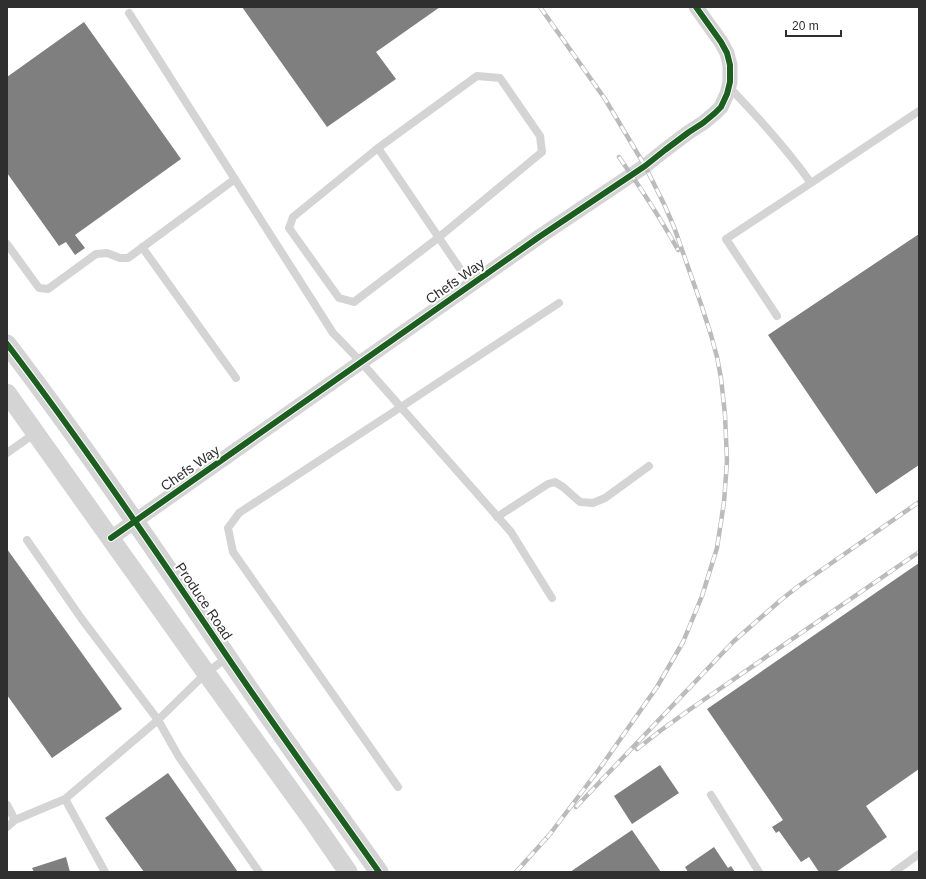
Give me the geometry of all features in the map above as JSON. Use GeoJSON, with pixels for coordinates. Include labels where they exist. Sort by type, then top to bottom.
{"type":"FeatureCollection","features":[{"type":"Feature","properties":{"kind":"street","name":"Chefs Way"},"geometry":{"type":"LineString","coordinates":[[111,538],[545,232],[644,166],[715,113],[721,107],[727,94],[730,82],[730,65],[727,53],[696,7]]}},
{"type":"Feature","properties":{"kind":"street","name":"Produce Road"},"geometry":{"type":"LineString","coordinates":[[7,344],[52,404],[135,521],[228,657],[379,872]]}},
{"type":"Feature","properties":{"kind":"street"},"geometry":{"type":"LineString","coordinates":[[7,393],[348,872]]}},
{"type":"Feature","properties":{"kind":"lane"},"geometry":{"type":"LineString","coordinates":[[129,13],[333,333],[361,362],[511,532],[552,598]]}},
{"type":"Feature","properties":{"kind":"lane"},"geometry":{"type":"LineString","coordinates":[[477,76],[500,78],[540,136],[542,152],[438,238],[354,302],[339,298],[289,228],[293,216],[378,148],[477,76]]}},
{"type":"Feature","properties":{"kind":"lane"},"geometry":{"type":"LineString","coordinates":[[729,87],[754,113],[795,161],[811,183]]}},
{"type":"Feature","properties":{"kind":"lane"},"geometry":{"type":"LineString","coordinates":[[777,316],[726,239],[919,111]]}},
{"type":"Feature","properties":{"kind":"lane"},"geometry":{"type":"LineString","coordinates":[[378,148],[470,285]]}},
{"type":"Feature","properties":{"kind":"lane"},"geometry":{"type":"LineString","coordinates":[[7,244],[38,288],[48,289],[96,254],[107,253],[120,258],[128,258],[234,179]]}},
{"type":"Feature","properties":{"kind":"lane"},"geometry":{"type":"LineString","coordinates":[[142,247],[236,378]]}},
{"type":"Feature","properties":{"kind":"lane"},"geometry":{"type":"LineString","coordinates":[[398,787],[233,552],[228,528],[239,513],[559,303]]}},
{"type":"Feature","properties":{"kind":"lane"},"geometry":{"type":"LineString","coordinates":[[7,453],[35,433]]}},
{"type":"Feature","properties":{"kind":"lane"},"geometry":{"type":"LineString","coordinates":[[497,516],[548,484],[555,482],[580,502],[593,503],[605,498],[649,466]]}},
{"type":"Feature","properties":{"kind":"lane"},"geometry":{"type":"LineString","coordinates":[[27,540],[81,618],[158,720],[179,757],[259,872]]}},
{"type":"Feature","properties":{"kind":"lane"},"geometry":{"type":"LineString","coordinates":[[7,827],[15,820],[65,799],[158,720],[206,673],[228,657]]}},
{"type":"Feature","properties":{"kind":"lane"},"geometry":{"type":"LineString","coordinates":[[711,795],[760,872]]}},
{"type":"Feature","properties":{"kind":"lane"},"geometry":{"type":"LineString","coordinates":[[65,799],[105,872]]}},
{"type":"Feature","properties":{"kind":"lane"},"geometry":{"type":"LineString","coordinates":[[7,805],[15,820]]}},
{"type":"Feature","properties":{"kind":"lane"},"geometry":{"type":"LineString","coordinates":[[894,872],[919,854]]}},
{"type":"Feature","properties":{"kind":"building"},"geometry":{"type":"Polygon","coordinates":[[[242,7],[440,7],[376,52],[396,79],[327,127],[242,7]]]}},
{"type":"Feature","properties":{"kind":"building"},"geometry":{"type":"Polygon","coordinates":[[[84,22],[181,159],[75,235],[85,248],[75,255],[66,242],[59,246],[7,173],[7,77],[84,22]]]}},
{"type":"Feature","properties":{"kind":"building"},"geometry":{"type":"Polygon","coordinates":[[[919,234],[919,465],[876,494],[768,335],[919,234]]]}},
{"type":"Feature","properties":{"kind":"building"},"geometry":{"type":"Polygon","coordinates":[[[7,549],[122,709],[52,758],[7,695],[7,549]]]}},
{"type":"Feature","properties":{"kind":"building"},"geometry":{"type":"Polygon","coordinates":[[[919,563],[919,769],[866,806],[887,837],[836,872],[819,872],[809,857],[801,862],[779,831],[776,833],[772,827],[783,820],[707,709],[919,563]]]}},
{"type":"Feature","properties":{"kind":"building"},"geometry":{"type":"Polygon","coordinates":[[[660,765],[679,793],[632,824],[614,796],[660,765]]]}},
{"type":"Feature","properties":{"kind":"building"},"geometry":{"type":"Polygon","coordinates":[[[168,773],[238,872],[144,872],[105,818],[168,773]]]}},
{"type":"Feature","properties":{"kind":"building"},"geometry":{"type":"Polygon","coordinates":[[[632,830],[661,872],[570,872],[632,830]]]}},
{"type":"Feature","properties":{"kind":"building"},"geometry":{"type":"Polygon","coordinates":[[[714,847],[728,868],[731,866],[735,872],[688,872],[685,867],[714,847]]]}},
{"type":"Feature","properties":{"kind":"building"},"geometry":{"type":"Polygon","coordinates":[[[66,857],[70,872],[34,872],[32,868],[66,857]]]}},
{"type":"Feature","properties":{"kind":"railway"},"geometry":{"type":"LineString","coordinates":[[540,7],[605,99],[645,166],[674,227],[701,304],[717,357],[725,415],[727,461],[724,502],[717,548],[702,596],[683,642],[657,687],[600,768],[547,838]]}},
{"type":"Feature","properties":{"kind":"railway"},"geometry":{"type":"LineString","coordinates":[[619,157],[650,202],[678,250]]}},
{"type":"Feature","properties":{"kind":"railway"},"geometry":{"type":"LineString","coordinates":[[576,807],[734,641],[800,585],[919,502]]}},
{"type":"Feature","properties":{"kind":"railway"},"geometry":{"type":"LineString","coordinates":[[637,749],[689,710],[919,552]]}},
{"type":"Feature","properties":{"kind":"railway"},"geometry":{"type":"LineString","coordinates":[[516,872],[551,833]]}},
{"type":"Feature","properties":{"kind":"cycle path"},"geometry":{"type":"LineString","coordinates":[[111,538],[539,237],[645,166],[715,113],[721,107],[727,94],[730,82],[730,65],[727,53],[721,42],[696,7]]}},
{"type":"Feature","properties":{"kind":"cycle path"},"geometry":{"type":"LineString","coordinates":[[7,344],[95,464],[253,694],[379,872]]}}]}
